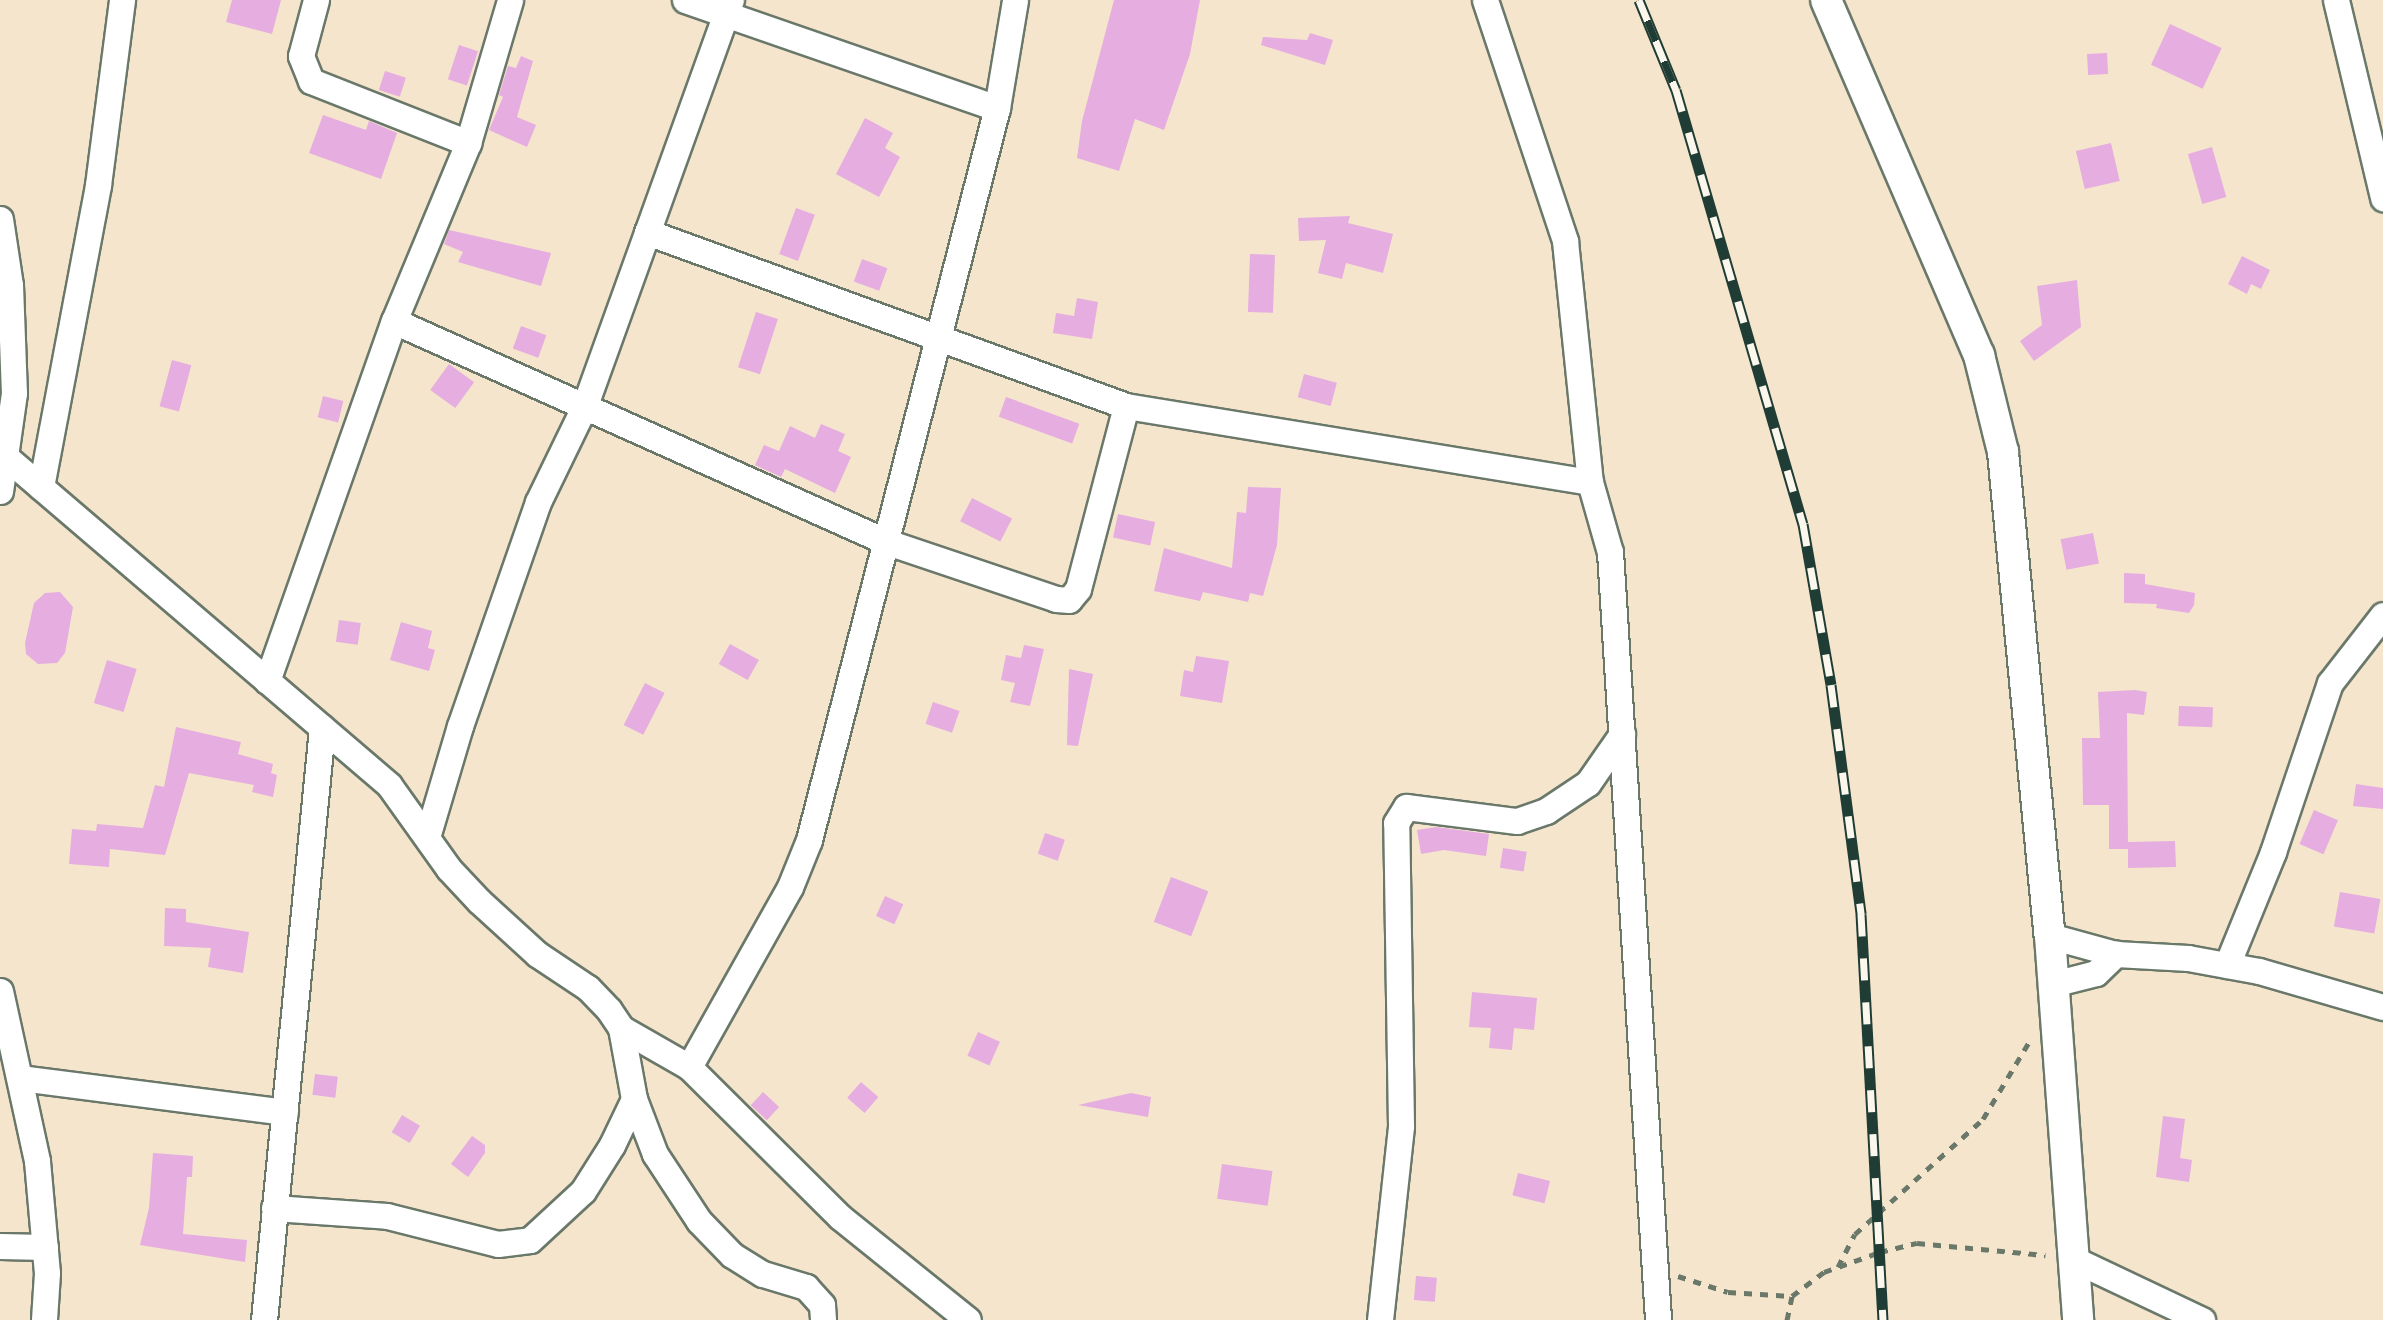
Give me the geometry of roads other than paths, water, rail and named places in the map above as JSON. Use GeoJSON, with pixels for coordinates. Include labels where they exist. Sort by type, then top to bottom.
{"type":"FeatureCollection","features":[{"type":"Feature","properties":{"kind":"street"},"geometry":{"type":"LineString","coordinates":[[41,487],[98,185],[122,0]]}},
{"type":"Feature","properties":{"kind":"street"},"geometry":{"type":"LineString","coordinates":[[316,0],[301,56],[312,81],[468,142]]}},
{"type":"Feature","properties":{"kind":"street"},"geometry":{"type":"LineString","coordinates":[[266,681],[394,320],[468,142],[510,0]]}},
{"type":"Feature","properties":{"kind":"street"},"geometry":{"type":"LineString","coordinates":[[685,0],[728,7],[997,108]]}},
{"type":"Feature","properties":{"kind":"street"},"geometry":{"type":"LineString","coordinates":[[689,1067],[790,887],[809,840],[997,108],[1015,0]]}},
{"type":"Feature","properties":{"kind":"street"},"geometry":{"type":"LineString","coordinates":[[1485,0],[1565,241],[1590,482],[1610,552],[1658,1320]]}},
{"type":"Feature","properties":{"kind":"street"},"geometry":{"type":"LineString","coordinates":[[1826,0],[1979,354],[2002,452],[2050,936],[2078,1320]]}},
{"type":"Feature","properties":{"kind":"street"},"geometry":{"type":"LineString","coordinates":[[2336,0],[2383,198]]}},
{"type":"Feature","properties":{"kind":"street"},"geometry":{"type":"LineString","coordinates":[[428,834],[460,726],[538,502],[584,405],[728,7]]}},
{"type":"Feature","properties":{"kind":"street"},"geometry":{"type":"LineString","coordinates":[[0,218],[10,285],[7,458],[0,491]]}},
{"type":"Feature","properties":{"kind":"street"},"geometry":{"type":"LineString","coordinates":[[647,232],[1126,406],[1590,482]]}},
{"type":"Feature","properties":{"kind":"street"},"geometry":{"type":"LineString","coordinates":[[394,320],[887,542],[1069,600],[1078,590],[1126,406]]}},
{"type":"Feature","properties":{"kind":"street"},"geometry":{"type":"LineString","coordinates":[[7,458],[390,785],[449,869],[537,954],[588,988],[622,1028],[689,1067],[840,1216],[968,1320]]}},
{"type":"Feature","properties":{"kind":"street"},"geometry":{"type":"LineString","coordinates":[[2226,965],[2273,852],[2330,684],[2383,615]]}},
{"type":"Feature","properties":{"kind":"street"},"geometry":{"type":"LineString","coordinates":[[264,1320],[322,728]]}},
{"type":"Feature","properties":{"kind":"street"},"geometry":{"type":"LineString","coordinates":[[1380,1320],[1401,1126],[1396,824],[1406,807],[1517,821],[1546,811],[1588,782],[1622,734]]}},
{"type":"Feature","properties":{"kind":"street"},"geometry":{"type":"LineString","coordinates":[[2050,936],[2116,954],[2188,958],[2226,965],[2383,1007]]}},
{"type":"Feature","properties":{"kind":"street"},"geometry":{"type":"LineString","coordinates":[[2054,984],[2096,972],[2116,954]]}},
{"type":"Feature","properties":{"kind":"street"},"geometry":{"type":"LineString","coordinates":[[0,991],[37,1161],[44,1247],[44,1320]]}},
{"type":"Feature","properties":{"kind":"street"},"geometry":{"type":"LineString","coordinates":[[622,1028],[634,1099],[655,1154],[698,1220],[732,1255],[763,1274],[806,1287],[822,1305],[822,1320]]}},
{"type":"Feature","properties":{"kind":"street"},"geometry":{"type":"LineString","coordinates":[[20,1078],[285,1112]]}},
{"type":"Feature","properties":{"kind":"street"},"geometry":{"type":"LineString","coordinates":[[274,1208],[387,1216],[498,1244],[530,1240],[583,1191],[634,1099]]}},
{"type":"Feature","properties":{"kind":"street"},"geometry":{"type":"LineString","coordinates":[[0,1246],[44,1247]]}},
{"type":"Feature","properties":{"kind":"street"},"geometry":{"type":"LineString","coordinates":[[2073,1258],[2202,1320]]}},
{"type":"Feature","properties":{"kind":"railway"},"geometry":{"type":"LineString","coordinates":[[1639,0],[1676,90],[1803,524],[1831,685],[1861,914],[1883,1320]]}}]}
